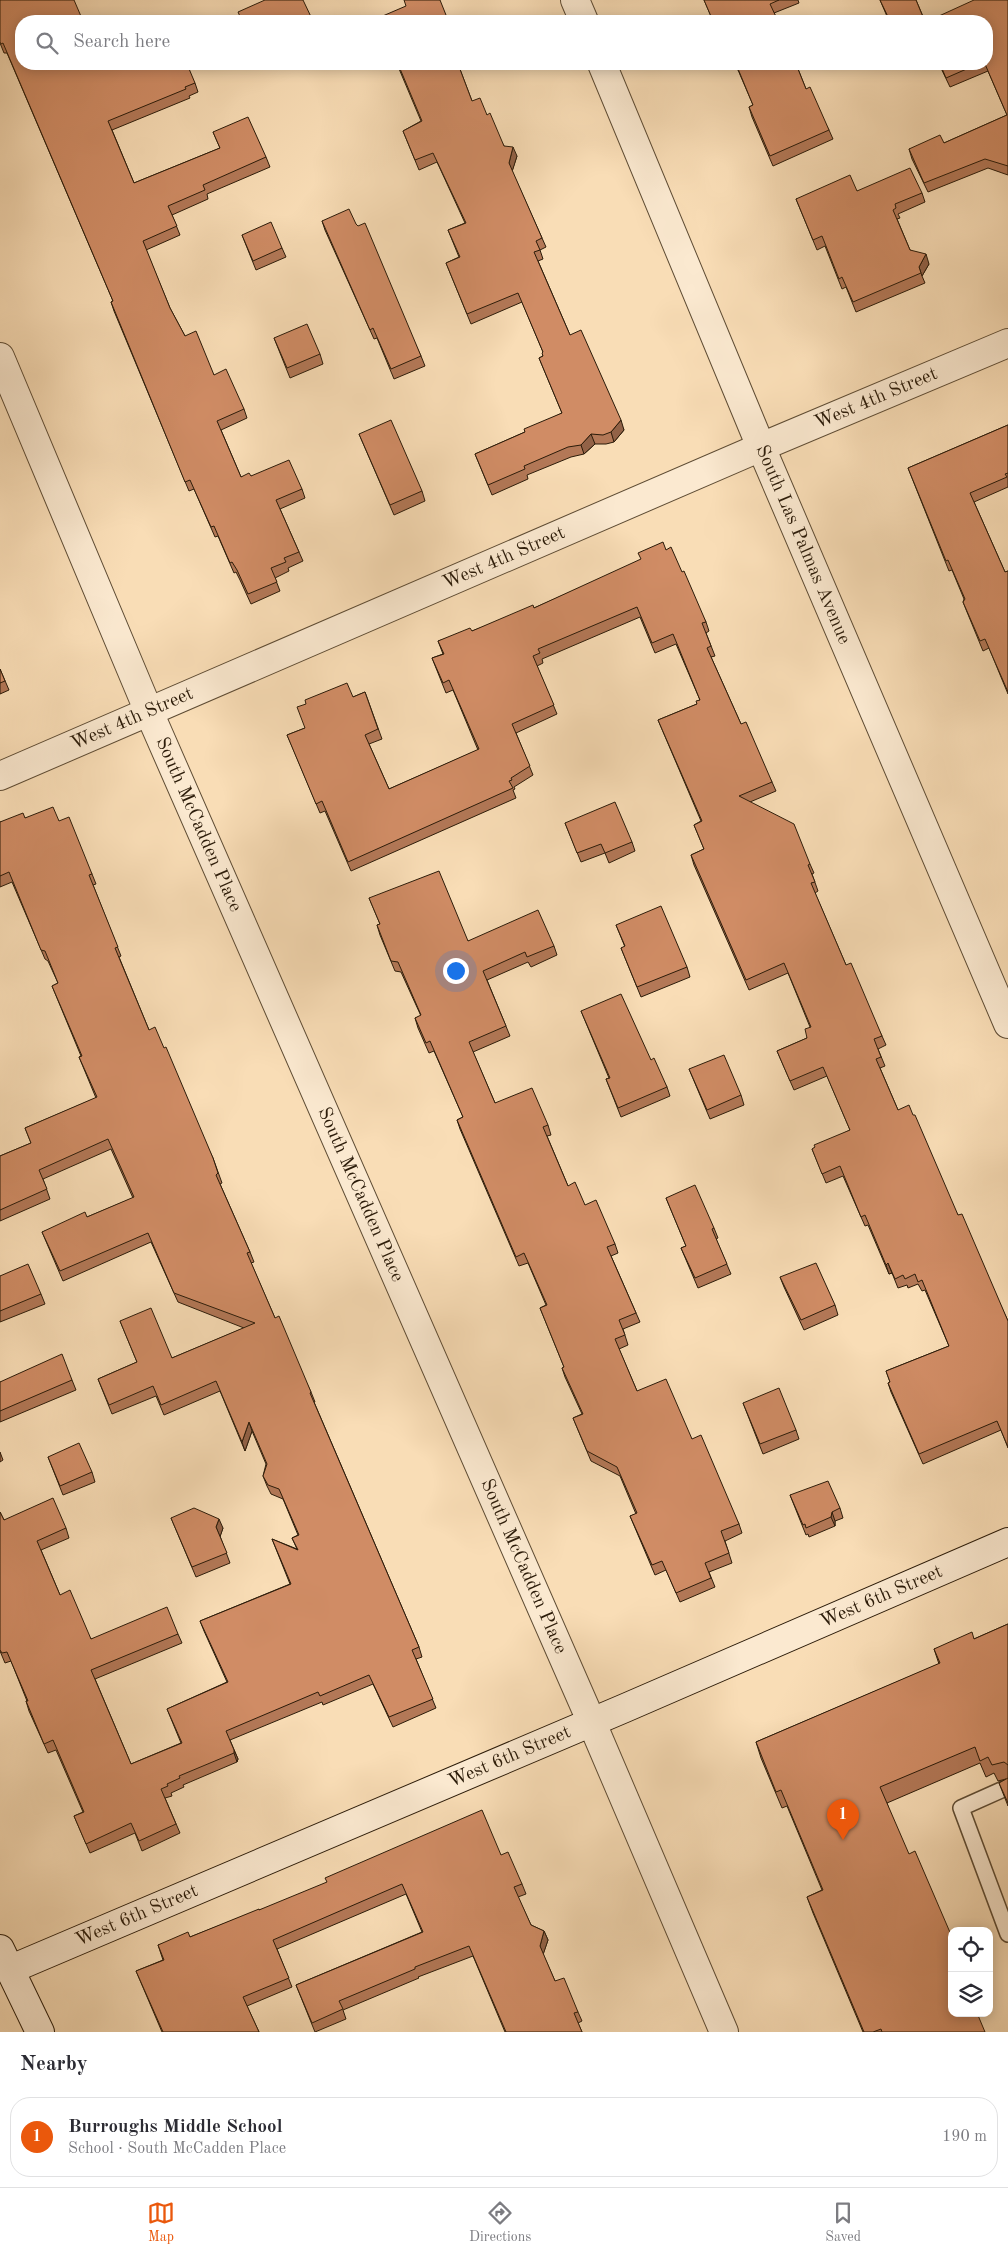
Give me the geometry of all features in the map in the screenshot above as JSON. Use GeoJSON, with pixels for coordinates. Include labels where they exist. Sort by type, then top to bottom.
{"type":"FeatureCollection","features":[{"type":"Feature","properties":{"kind":"street"},"geometry":{"type":"LineString","coordinates":[[575,0],[581,15]]}},
{"type":"Feature","properties":{"kind":"street","name":"South Las Palmas Avenue"},"geometry":{"type":"LineString","coordinates":[[604,70],[761,447],[1008,1024]]}},
{"type":"Feature","properties":{"kind":"street","name":"West 4th Street"},"geometry":{"type":"LineString","coordinates":[[0,776],[761,447],[1008,343]]}},
{"type":"Feature","properties":{"kind":"street","name":"South McCadden Place"},"geometry":{"type":"LineString","coordinates":[[0,358],[150,712],[592,1723],[724,2032]]}},
{"type":"Feature","properties":{"kind":"street","name":"West 6th Street"},"geometry":{"type":"LineString","coordinates":[[4,1959],[592,1723],[1008,1542]]}},
{"type":"Feature","properties":{"kind":"street"},"geometry":{"type":"LineString","coordinates":[[4,1959],[40,2032]]}},
{"type":"Feature","properties":{"kind":"lane"},"geometry":{"type":"LineString","coordinates":[[1008,1787],[961,1808],[1008,1934]]}},
{"type":"Feature","properties":{"kind":"building"},"geometry":{"type":"Polygon","coordinates":[[[0,0],[74,0],[80,15],[15,15],[15,70],[190,70],[195,83],[185,87],[186,89],[108,121],[134,183],[220,148],[213,132],[248,117],[266,157],[203,185],[205,190],[168,206],[177,226],[143,241],[170,308],[185,336],[196,331],[214,375],[226,369],[244,409],[217,421],[241,477],[249,473],[251,476],[289,460],[302,489],[276,500],[299,552],[284,558],[286,562],[271,568],[277,582],[248,594],[237,570],[232,562],[230,563],[214,526],[211,527],[190,480],[185,482],[111,302],[113,301],[3,43],[1,44],[0,0]]]}},
{"type":"Feature","properties":{"kind":"building"},"geometry":{"type":"Polygon","coordinates":[[[265,0],[303,0],[310,15],[239,15],[238,12],[265,0]]]}},
{"type":"Feature","properties":{"kind":"building"},"geometry":{"type":"Polygon","coordinates":[[[404,0],[440,0],[446,15],[385,15],[406,6],[404,0]]]}},
{"type":"Feature","properties":{"kind":"building"},"geometry":{"type":"Polygon","coordinates":[[[704,0],[779,0],[770,4],[775,15],[710,15],[704,0]]]}},
{"type":"Feature","properties":{"kind":"building"},"geometry":{"type":"Polygon","coordinates":[[[880,0],[916,0],[922,15],[887,15],[880,0]]]}},
{"type":"Feature","properties":{"kind":"building"},"geometry":{"type":"Polygon","coordinates":[[[974,0],[1008,0],[1008,166],[985,159],[924,183],[909,149],[940,135],[944,143],[1007,115],[988,70],[993,70],[993,15],[941,15],[974,0]]]}},
{"type":"Feature","properties":{"kind":"building"},"geometry":{"type":"Polygon","coordinates":[[[401,70],[460,70],[472,101],[480,98],[487,115],[490,113],[504,146],[513,147],[509,163],[542,238],[536,241],[540,250],[534,252],[570,335],[581,330],[621,420],[611,432],[603,435],[591,434],[581,445],[568,447],[524,466],[525,469],[488,485],[475,454],[525,432],[524,429],[562,413],[539,358],[543,356],[543,352],[518,293],[467,314],[446,263],[460,257],[448,230],[466,223],[433,153],[415,160],[403,131],[422,121],[401,70]]]}},
{"type":"Feature","properties":{"kind":"building"},"geometry":{"type":"Polygon","coordinates":[[[738,70],[798,70],[806,89],[810,87],[829,130],[770,156],[749,107],[753,105],[738,70]]]}},
{"type":"Feature","properties":{"kind":"building"},"geometry":{"type":"Polygon","coordinates":[[[943,70],[964,70],[946,78],[943,70]]]}},
{"type":"Feature","properties":{"kind":"building"},"geometry":{"type":"Polygon","coordinates":[[[910,168],[922,193],[895,204],[896,208],[893,210],[910,250],[926,254],[919,267],[921,273],[853,302],[842,277],[839,279],[822,236],[813,240],[796,199],[850,175],[857,191],[910,168]]]}},
{"type":"Feature","properties":{"kind":"building"},"geometry":{"type":"Polygon","coordinates":[[[349,209],[358,226],[365,223],[421,356],[391,369],[373,328],[370,330],[322,221],[349,209]]]}},
{"type":"Feature","properties":{"kind":"building"},"geometry":{"type":"Polygon","coordinates":[[[271,222],[282,248],[253,261],[242,235],[271,222]]]}},
{"type":"Feature","properties":{"kind":"building"},"geometry":{"type":"Polygon","coordinates":[[[307,324],[320,354],[287,368],[274,338],[307,324]]]}},
{"type":"Feature","properties":{"kind":"building"},"geometry":{"type":"Polygon","coordinates":[[[391,420],[422,491],[390,505],[359,434],[391,420]]]}},
{"type":"Feature","properties":{"kind":"building"},"geometry":{"type":"Polygon","coordinates":[[[1008,425],[1008,473],[1005,474],[1007,477],[970,493],[1005,572],[1008,571],[1008,692],[985,639],[980,641],[963,602],[965,599],[948,560],[946,561],[908,468],[1008,425]]]}},
{"type":"Feature","properties":{"kind":"building"},"geometry":{"type":"Polygon","coordinates":[[[663,542],[666,550],[671,547],[682,572],[684,571],[706,622],[702,623],[711,646],[707,648],[741,724],[746,722],[772,782],[739,796],[794,824],[810,864],[808,865],[815,882],[811,883],[846,965],[851,963],[882,1036],[874,1039],[881,1057],[876,1059],[898,1110],[909,1105],[913,1115],[915,1115],[958,1215],[962,1214],[1008,1321],[1008,1447],[997,1421],[919,1454],[888,1383],[890,1382],[886,1371],[949,1346],[922,1280],[918,1282],[915,1274],[905,1279],[903,1275],[895,1279],[888,1263],[886,1265],[865,1215],[861,1217],[840,1166],[822,1174],[812,1149],[815,1147],[814,1145],[850,1130],[823,1067],[790,1081],[777,1051],[807,1038],[805,1029],[811,1027],[784,963],[746,980],[691,855],[704,849],[694,825],[702,821],[658,720],[697,704],[696,701],[700,700],[673,634],[652,643],[637,607],[538,649],[540,653],[533,656],[554,705],[512,724],[530,766],[511,778],[512,780],[509,781],[513,788],[348,862],[322,801],[316,804],[287,735],[305,728],[297,707],[306,704],[305,700],[347,683],[353,697],[365,692],[378,729],[365,735],[389,789],[479,749],[449,680],[443,683],[432,658],[444,654],[438,641],[470,628],[472,631],[533,605],[534,608],[641,559],[638,553],[663,542]]]}},
{"type":"Feature","properties":{"kind":"building"},"geometry":{"type":"Polygon","coordinates":[[[0,669],[5,681],[0,683],[0,669]]]}},
{"type":"Feature","properties":{"kind":"building"},"geometry":{"type":"Polygon","coordinates":[[[615,802],[632,842],[605,853],[601,844],[577,853],[565,823],[615,802]]]}},
{"type":"Feature","properties":{"kind":"building"},"geometry":{"type":"Polygon","coordinates":[[[53,807],[59,821],[69,817],[92,874],[89,875],[118,947],[115,948],[149,1030],[155,1027],[164,1048],[166,1047],[213,1158],[218,1173],[216,1175],[250,1252],[247,1253],[275,1318],[279,1316],[419,1647],[412,1650],[433,1699],[389,1717],[369,1675],[320,1696],[318,1692],[226,1731],[234,1753],[179,1776],[180,1778],[161,1789],[176,1824],[139,1841],[131,1823],[86,1844],[74,1816],[84,1812],[53,1740],[44,1744],[7,1652],[2,1653],[0,1650],[0,1512],[4,1520],[53,1498],[66,1528],[37,1541],[60,1595],[70,1590],[91,1639],[167,1607],[178,1634],[91,1670],[131,1764],[182,1743],[167,1709],[228,1682],[200,1621],[291,1584],[272,1539],[298,1550],[292,1538],[299,1535],[279,1489],[268,1485],[263,1476],[267,1464],[249,1422],[242,1442],[216,1381],[161,1405],[153,1386],[109,1405],[98,1379],[137,1362],[120,1321],[151,1308],[172,1358],[255,1323],[174,1293],[148,1233],[60,1271],[42,1232],[85,1212],[87,1217],[134,1197],[108,1139],[39,1170],[47,1189],[0,1210],[0,1156],[31,1143],[25,1128],[97,1097],[79,1057],[82,1056],[52,986],[58,983],[45,951],[41,950],[9,872],[0,876],[0,822],[23,813],[25,818],[53,807]]]}},
{"type":"Feature","properties":{"kind":"building"},"geometry":{"type":"Polygon","coordinates":[[[439,871],[468,941],[538,910],[554,946],[527,957],[525,952],[483,971],[506,1026],[469,1042],[495,1103],[532,1088],[548,1125],[543,1127],[568,1186],[575,1182],[585,1205],[596,1200],[615,1244],[607,1247],[636,1313],[619,1320],[625,1335],[615,1339],[637,1391],[666,1379],[692,1439],[701,1435],[739,1524],[721,1531],[729,1553],[705,1563],[711,1578],[676,1593],[662,1561],[652,1565],[630,1516],[637,1513],[617,1467],[587,1451],[573,1418],[583,1414],[562,1368],[564,1367],[540,1308],[547,1305],[524,1253],[516,1257],[457,1120],[463,1117],[430,1041],[426,1043],[415,1018],[421,1015],[398,962],[391,961],[377,925],[380,924],[369,898],[439,871]]]}},
{"type":"Feature","properties":{"kind":"building"},"geometry":{"type":"Polygon","coordinates":[[[661,906],[687,967],[637,987],[621,948],[625,946],[616,925],[661,906]]]}},
{"type":"Feature","properties":{"kind":"building"},"geometry":{"type":"Polygon","coordinates":[[[621,994],[651,1060],[654,1058],[667,1087],[618,1108],[606,1079],[610,1078],[581,1011],[621,994]]]}},
{"type":"Feature","properties":{"kind":"building"},"geometry":{"type":"Polygon","coordinates":[[[724,1055],[741,1095],[707,1110],[689,1069],[724,1055]]]}},
{"type":"Feature","properties":{"kind":"building"},"geometry":{"type":"Polygon","coordinates":[[[695,1185],[727,1264],[695,1278],[681,1248],[686,1246],[666,1198],[695,1185]]]}},
{"type":"Feature","properties":{"kind":"building"},"geometry":{"type":"Polygon","coordinates":[[[816,1263],[835,1305],[801,1320],[780,1277],[816,1263]]]}},
{"type":"Feature","properties":{"kind":"building"},"geometry":{"type":"Polygon","coordinates":[[[28,1264],[41,1294],[0,1311],[0,1276],[28,1264]]]}},
{"type":"Feature","properties":{"kind":"building"},"geometry":{"type":"Polygon","coordinates":[[[62,1354],[72,1380],[0,1411],[0,1382],[62,1354]]]}},
{"type":"Feature","properties":{"kind":"building"},"geometry":{"type":"Polygon","coordinates":[[[779,1388],[796,1430],[760,1444],[743,1403],[779,1388]]]}},
{"type":"Feature","properties":{"kind":"building"},"geometry":{"type":"Polygon","coordinates":[[[79,1443],[92,1472],[60,1486],[48,1457],[79,1443]]]}},
{"type":"Feature","properties":{"kind":"building"},"geometry":{"type":"Polygon","coordinates":[[[828,1481],[840,1508],[832,1512],[831,1517],[806,1528],[790,1495],[828,1481]]]}},
{"type":"Feature","properties":{"kind":"building"},"geometry":{"type":"Polygon","coordinates":[[[194,1508],[219,1519],[216,1527],[227,1553],[192,1567],[171,1518],[194,1508]]]}},
{"type":"Feature","properties":{"kind":"building"},"geometry":{"type":"Polygon","coordinates":[[[1008,1624],[1008,1765],[1004,1762],[992,1765],[988,1757],[980,1761],[975,1747],[880,1787],[909,1854],[915,1851],[948,1928],[948,2017],[979,2017],[985,2032],[882,2032],[881,2029],[873,2032],[864,2032],[807,1897],[823,1890],[781,1790],[776,1792],[756,1742],[940,1663],[934,1649],[972,1632],[974,1639],[1008,1624]]]}},
{"type":"Feature","properties":{"kind":"building"},"geometry":{"type":"Polygon","coordinates":[[[1008,1778],[1008,1803],[999,1783],[1008,1778]]]}},
{"type":"Feature","properties":{"kind":"building"},"geometry":{"type":"Polygon","coordinates":[[[482,1810],[501,1855],[508,1852],[522,1884],[514,1887],[531,1925],[544,1931],[540,1946],[555,1981],[564,1978],[578,2012],[574,2013],[582,2032],[506,2032],[469,1946],[415,1967],[415,1969],[339,2001],[343,2009],[312,2023],[296,1985],[423,1932],[402,1884],[273,1940],[289,1978],[243,1997],[259,2032],[163,2032],[136,1971],[164,1960],[158,1945],[188,1932],[190,1937],[327,1882],[325,1878],[482,1810]]]}},
{"type":"Feature","properties":{"kind":"place","name":"Burroughs Middle School"},"geometry":{"type":"Point","coordinates":[843,1840]}}]}
